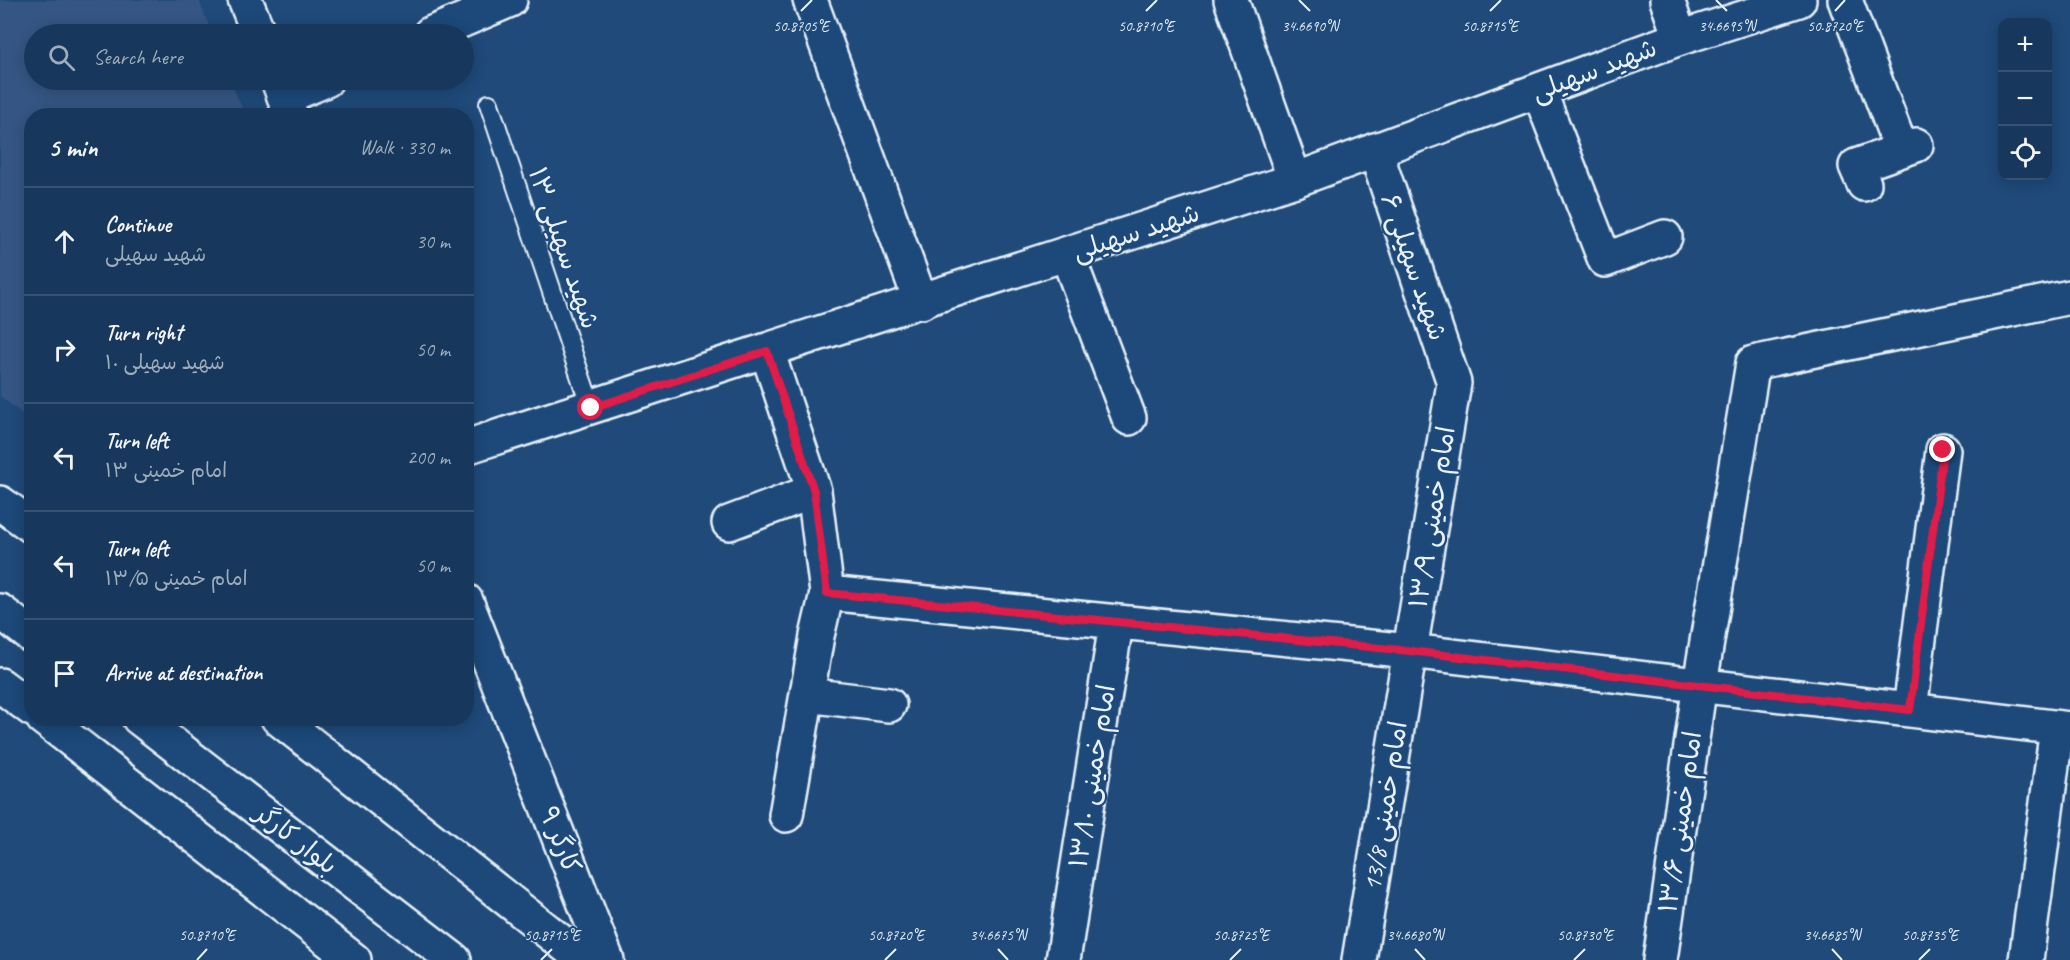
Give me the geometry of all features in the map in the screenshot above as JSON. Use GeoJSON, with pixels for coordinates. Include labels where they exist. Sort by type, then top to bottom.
{"type":"FeatureCollection","features":[{"type":"Feature","properties":{"kind":"street"},"geometry":{"type":"LineString","coordinates":[[245,0],[255,24]]}},
{"type":"Feature","properties":{"kind":"street"},"geometry":{"type":"LineString","coordinates":[[454,24],[510,0]]}},
{"type":"Feature","properties":{"kind":"street"},"geometry":{"type":"LineString","coordinates":[[810,0],[921,302]]}},
{"type":"Feature","properties":{"kind":"street"},"geometry":{"type":"LineString","coordinates":[[1231,0],[1295,180]]}},
{"type":"Feature","properties":{"kind":"street"},"geometry":{"type":"LineString","coordinates":[[1667,0],[1680,38]]}},
{"type":"Feature","properties":{"kind":"street","name":"شهید سهیلی"},"geometry":{"type":"LineString","coordinates":[[474,445],[1295,180],[1680,38],[1799,0]]}},
{"type":"Feature","properties":{"kind":"street"},"geometry":{"type":"LineString","coordinates":[[1845,0],[1909,147],[1856,166],[1864,184]]}},
{"type":"Feature","properties":{"kind":"street"},"geometry":{"type":"LineString","coordinates":[[285,97],[302,90]]}},
{"type":"Feature","properties":{"kind":"street"},"geometry":{"type":"LineString","coordinates":[[1539,91],[1605,260],[1665,237]]}},
{"type":"Feature","properties":{"kind":"street","name":"شهید سهیلی ۶"},"geometry":{"type":"LineString","coordinates":[[1375,150],[1454,383]]}},
{"type":"Feature","properties":{"kind":"street"},"geometry":{"type":"LineString","coordinates":[[1068,254],[1129,418]]}},
{"type":"Feature","properties":{"kind":"street","name":"امام خمینی ۱۳/۶"},"geometry":{"type":"LineString","coordinates":[[1660,960],[1700,684],[1753,363],[2070,297]]}},
{"type":"Feature","properties":{"kind":"street"},"geometry":{"type":"LineString","coordinates":[[767,351],[814,491],[827,593],[786,815]]}},
{"type":"Feature","properties":{"kind":"street","name":"امام خمینی ۱۳/۹"},"geometry":{"type":"LineString","coordinates":[[1410,651],[1454,383]]}},
{"type":"Feature","properties":{"kind":"street"},"geometry":{"type":"LineString","coordinates":[[1910,710],[1943,450]]}},
{"type":"Feature","properties":{"kind":"street"},"geometry":{"type":"LineString","coordinates":[[729,523],[814,491]]}},
{"type":"Feature","properties":{"kind":"street"},"geometry":{"type":"LineString","coordinates":[[0,503],[24,520]]}},
{"type":"Feature","properties":{"kind":"street"},"geometry":{"type":"LineString","coordinates":[[827,593],[1116,624],[1410,651],[2064,729],[2026,960]]}},
{"type":"Feature","properties":{"kind":"street","name":"کارگر ۹"},"geometry":{"type":"LineString","coordinates":[[474,621],[607,960]]}},
{"type":"Feature","properties":{"kind":"street","name":"امام خمینی ۱۳/۱۰"},"geometry":{"type":"LineString","coordinates":[[1065,945],[1116,624]]}},
{"type":"Feature","properties":{"kind":"street","name":"امام خمینی 13/8"},"geometry":{"type":"LineString","coordinates":[[1359,960],[1410,651]]}},
{"type":"Feature","properties":{"kind":"street"},"geometry":{"type":"LineString","coordinates":[[0,685],[24,703]]}},
{"type":"Feature","properties":{"kind":"street"},"geometry":{"type":"LineString","coordinates":[[807,695],[890,705]]}},
{"type":"Feature","properties":{"kind":"street"},"geometry":{"type":"LineString","coordinates":[[53,726],[354,960]]}},
{"type":"Feature","properties":{"kind":"street","name":"بلوار کارگر"},"geometry":{"type":"LineString","coordinates":[[149,726],[454,960]]}},
{"type":"Feature","properties":{"kind":"street"},"geometry":{"type":"LineString","coordinates":[[288,726],[584,960]]}},
{"type":"Feature","properties":{"kind":"lane","name":"شهید سهیلی ۱۳"},"geometry":{"type":"LineString","coordinates":[[489,104],[591,408]]}},
{"type":"Feature","properties":{"kind":"shaded area"},"geometry":{"type":"Polygon","coordinates":[[[0,0],[199,0],[208,24],[24,24],[24,90],[234,90],[242,108],[24,108],[24,415],[0,396],[0,0]]]}},
{"type":"Feature","properties":{"kind":"route"},"geometry":{"type":"LineString","coordinates":[[591,408],[767,351],[814,491],[827,593],[1116,624],[1410,651],[1910,710],[1943,450]]}}]}
